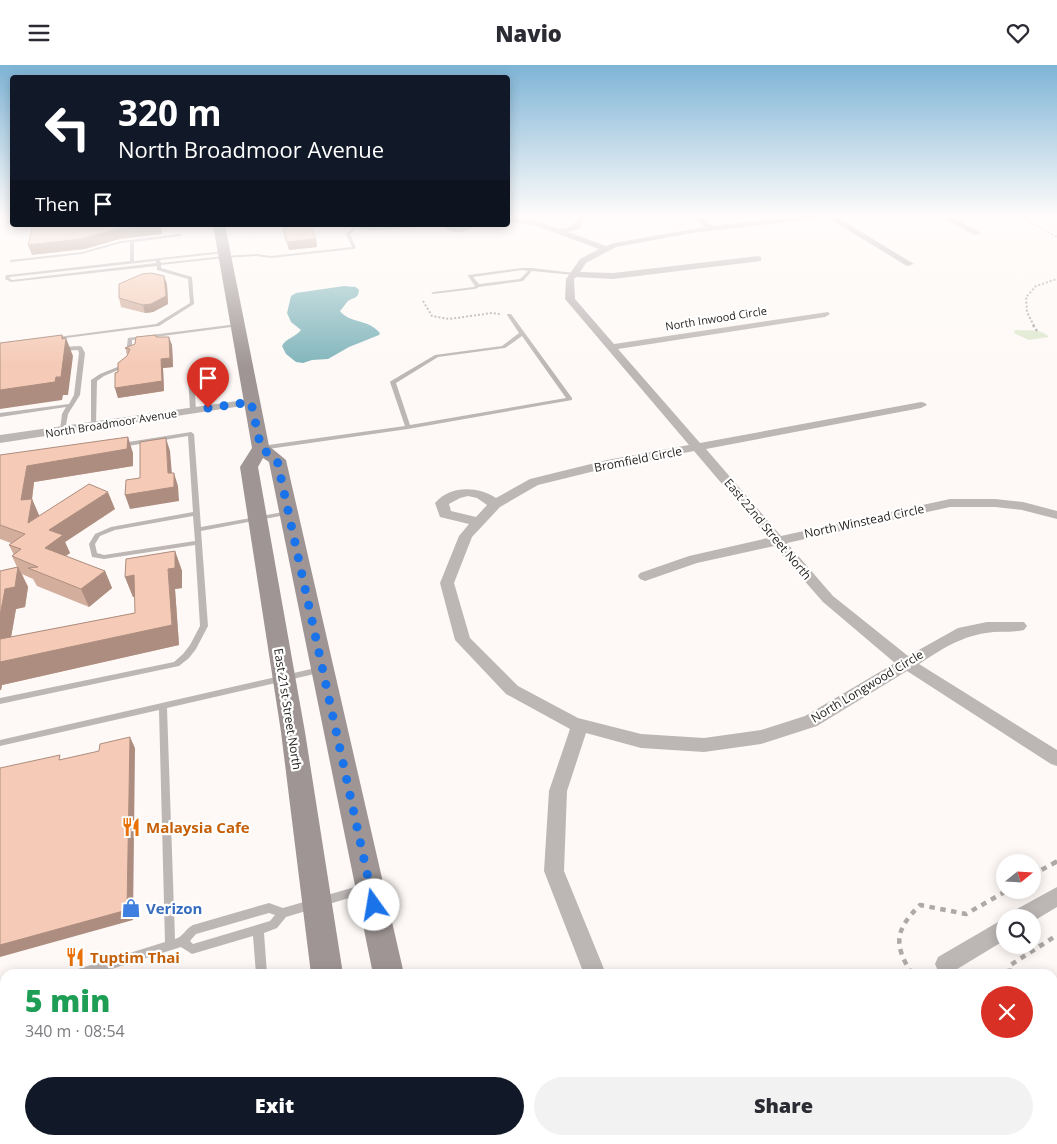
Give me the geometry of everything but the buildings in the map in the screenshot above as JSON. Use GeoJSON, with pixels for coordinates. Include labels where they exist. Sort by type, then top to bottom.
{"type":"FeatureCollection","features":[{"type":"Feature","properties":{"kind":"main road"},"geometry":{"type":"LineString","coordinates":[[226,266],[261,448],[277,460],[388,969]]}},
{"type":"Feature","properties":{"kind":"main road","name":"East 21st Street North"},"geometry":{"type":"LineString","coordinates":[[261,448],[249,467],[284,678],[326,969]]}},
{"type":"Feature","properties":{"kind":"street"},"geometry":{"type":"LineString","coordinates":[[574,273],[579,266]]}},
{"type":"Feature","properties":{"kind":"street"},"geometry":{"type":"LineString","coordinates":[[574,273],[613,276],[695,266]]}},
{"type":"Feature","properties":{"kind":"street","name":"East 22nd Street North"},"geometry":{"type":"LineString","coordinates":[[574,273],[570,279],[570,299],[828,599],[906,663],[1057,759]]}},
{"type":"Feature","properties":{"kind":"street","name":"North Inwood Circle"},"geometry":{"type":"LineString","coordinates":[[611,347],[826,314]]}},
{"type":"Feature","properties":{"kind":"street","name":"North Broadmoor Avenue"},"geometry":{"type":"LineString","coordinates":[[0,439],[251,402]]}},
{"type":"Feature","properties":{"kind":"street","name":"Bromfield Circle"},"geometry":{"type":"LineString","coordinates":[[458,623],[447,583],[466,536],[495,504],[534,482],[607,464],[920,405]]}},
{"type":"Feature","properties":{"kind":"street"},"geometry":{"type":"LineString","coordinates":[[478,522],[445,514],[442,503],[453,495],[470,492],[486,497],[495,504]]}},
{"type":"Feature","properties":{"kind":"street","name":"North Winstead Circle"},"geometry":{"type":"LineString","coordinates":[[645,576],[694,559],[950,503],[972,502],[1023,506],[1057,515]]}},
{"type":"Feature","properties":{"kind":"street","name":"North Longwood Circle"},"geometry":{"type":"LineString","coordinates":[[458,623],[464,640],[512,690],[573,723],[641,741],[704,745],[761,737],[811,721],[958,633],[987,627],[1018,626]]}},
{"type":"Feature","properties":{"kind":"street"},"geometry":{"type":"LineString","coordinates":[[580,725],[558,791],[554,871],[593,969]]}},
{"type":"Feature","properties":{"kind":"street"},"geometry":{"type":"LineString","coordinates":[[1035,909],[1057,896]]}},
{"type":"Feature","properties":{"kind":"street"},"geometry":{"type":"LineString","coordinates":[[946,964],[996,933]]}},
{"type":"Feature","properties":{"kind":"lane"},"geometry":{"type":"LineString","coordinates":[[65,266],[65,274]]}},
{"type":"Feature","properties":{"kind":"lane"},"geometry":{"type":"LineString","coordinates":[[108,266],[65,274],[8,276],[7,279],[11,281],[124,266]]}},
{"type":"Feature","properties":{"kind":"lane"},"geometry":{"type":"LineString","coordinates":[[58,339],[157,325],[192,304],[190,279],[159,269],[159,266]]}},
{"type":"Feature","properties":{"kind":"lane"},"geometry":{"type":"LineString","coordinates":[[478,286],[470,276],[532,269],[574,273]]}},
{"type":"Feature","properties":{"kind":"lane"},"geometry":{"type":"LineString","coordinates":[[434,293],[521,280],[532,269]]}},
{"type":"Feature","properties":{"kind":"lane"},"geometry":{"type":"LineString","coordinates":[[261,448],[408,427],[570,399],[509,315]]}},
{"type":"Feature","properties":{"kind":"lane"},"geometry":{"type":"LineString","coordinates":[[92,425],[94,380],[102,375],[124,368],[128,363],[130,339],[237,325]]}},
{"type":"Feature","properties":{"kind":"lane"},"geometry":{"type":"LineString","coordinates":[[408,427],[393,382],[437,357],[503,347],[522,333]]}},
{"type":"Feature","properties":{"kind":"lane"},"geometry":{"type":"LineString","coordinates":[[49,350],[77,348],[82,350],[79,386],[75,399],[65,414],[63,430]]}},
{"type":"Feature","properties":{"kind":"lane"},"geometry":{"type":"LineString","coordinates":[[191,375],[193,410]]}},
{"type":"Feature","properties":{"kind":"lane"},"geometry":{"type":"LineString","coordinates":[[0,415],[71,405]]}},
{"type":"Feature","properties":{"kind":"lane"},"geometry":{"type":"LineString","coordinates":[[0,701],[176,663],[186,657],[195,645],[204,625],[191,434],[115,447]]}},
{"type":"Feature","properties":{"kind":"lane"},"geometry":{"type":"LineString","coordinates":[[196,513],[114,528],[97,535],[92,545],[94,555],[104,557],[198,543]]}},
{"type":"Feature","properties":{"kind":"lane"},"geometry":{"type":"LineString","coordinates":[[198,530],[288,513]]}},
{"type":"Feature","properties":{"kind":"lane"},"geometry":{"type":"LineString","coordinates":[[0,743],[322,669]]}},
{"type":"Feature","properties":{"kind":"lane"},"geometry":{"type":"LineString","coordinates":[[164,706],[170,946]]}},
{"type":"Feature","properties":{"kind":"lane"},"geometry":{"type":"LineString","coordinates":[[182,943],[192,949],[258,930],[273,925],[283,913],[370,887]]}},
{"type":"Feature","properties":{"kind":"lane"},"geometry":{"type":"LineString","coordinates":[[94,969],[182,943],[193,930],[269,908],[283,913]]}},
{"type":"Feature","properties":{"kind":"lane"},"geometry":{"type":"LineString","coordinates":[[258,930],[262,969]]}},
{"type":"Feature","properties":{"kind":"path"},"geometry":{"type":"LineString","coordinates":[[1037,331],[1026,309],[1024,298],[1037,286],[1057,279]]}},
{"type":"Feature","properties":{"kind":"path"},"geometry":{"type":"LineString","coordinates":[[423,301],[432,316],[449,319],[492,313],[509,315]]}},
{"type":"Feature","properties":{"kind":"path"},"geometry":{"type":"LineString","coordinates":[[1041,870],[1057,861]]}},
{"type":"Feature","properties":{"kind":"path"},"geometry":{"type":"LineString","coordinates":[[909,969],[902,959],[897,941],[906,918],[920,905],[966,915],[996,897]]}},
{"type":"Feature","properties":{"kind":"path"},"geometry":{"type":"LineString","coordinates":[[1009,969],[1009,966],[1057,935]]}},
{"type":"Feature","properties":{"kind":"green space"},"geometry":{"type":"Polygon","coordinates":[[[1015,330],[1038,331],[1049,337],[1029,340],[1014,333],[1015,330]]]}},
{"type":"Feature","properties":{"kind":"water"},"geometry":{"type":"Polygon","coordinates":[[[344,286],[356,287],[359,290],[357,296],[348,301],[340,311],[349,318],[375,328],[380,333],[379,335],[349,347],[328,359],[312,360],[303,363],[296,362],[286,354],[282,346],[301,330],[291,322],[287,313],[291,296],[296,293],[344,286]]]}},
{"type":"Feature","properties":{"kind":"place","name":"Malaysia Cafe"},"geometry":{"type":"Point","coordinates":[131,827]}},
{"type":"Feature","properties":{"kind":"place","name":"Verizon"},"geometry":{"type":"Point","coordinates":[131,908]}},
{"type":"Feature","properties":{"kind":"place","name":"Tuptim Thai"},"geometry":{"type":"Point","coordinates":[75,957]}},
{"type":"Feature","properties":{"kind":"route"},"geometry":{"type":"LineString","coordinates":[[208,408],[251,402],[261,448],[277,460],[374,905]]}}]}
